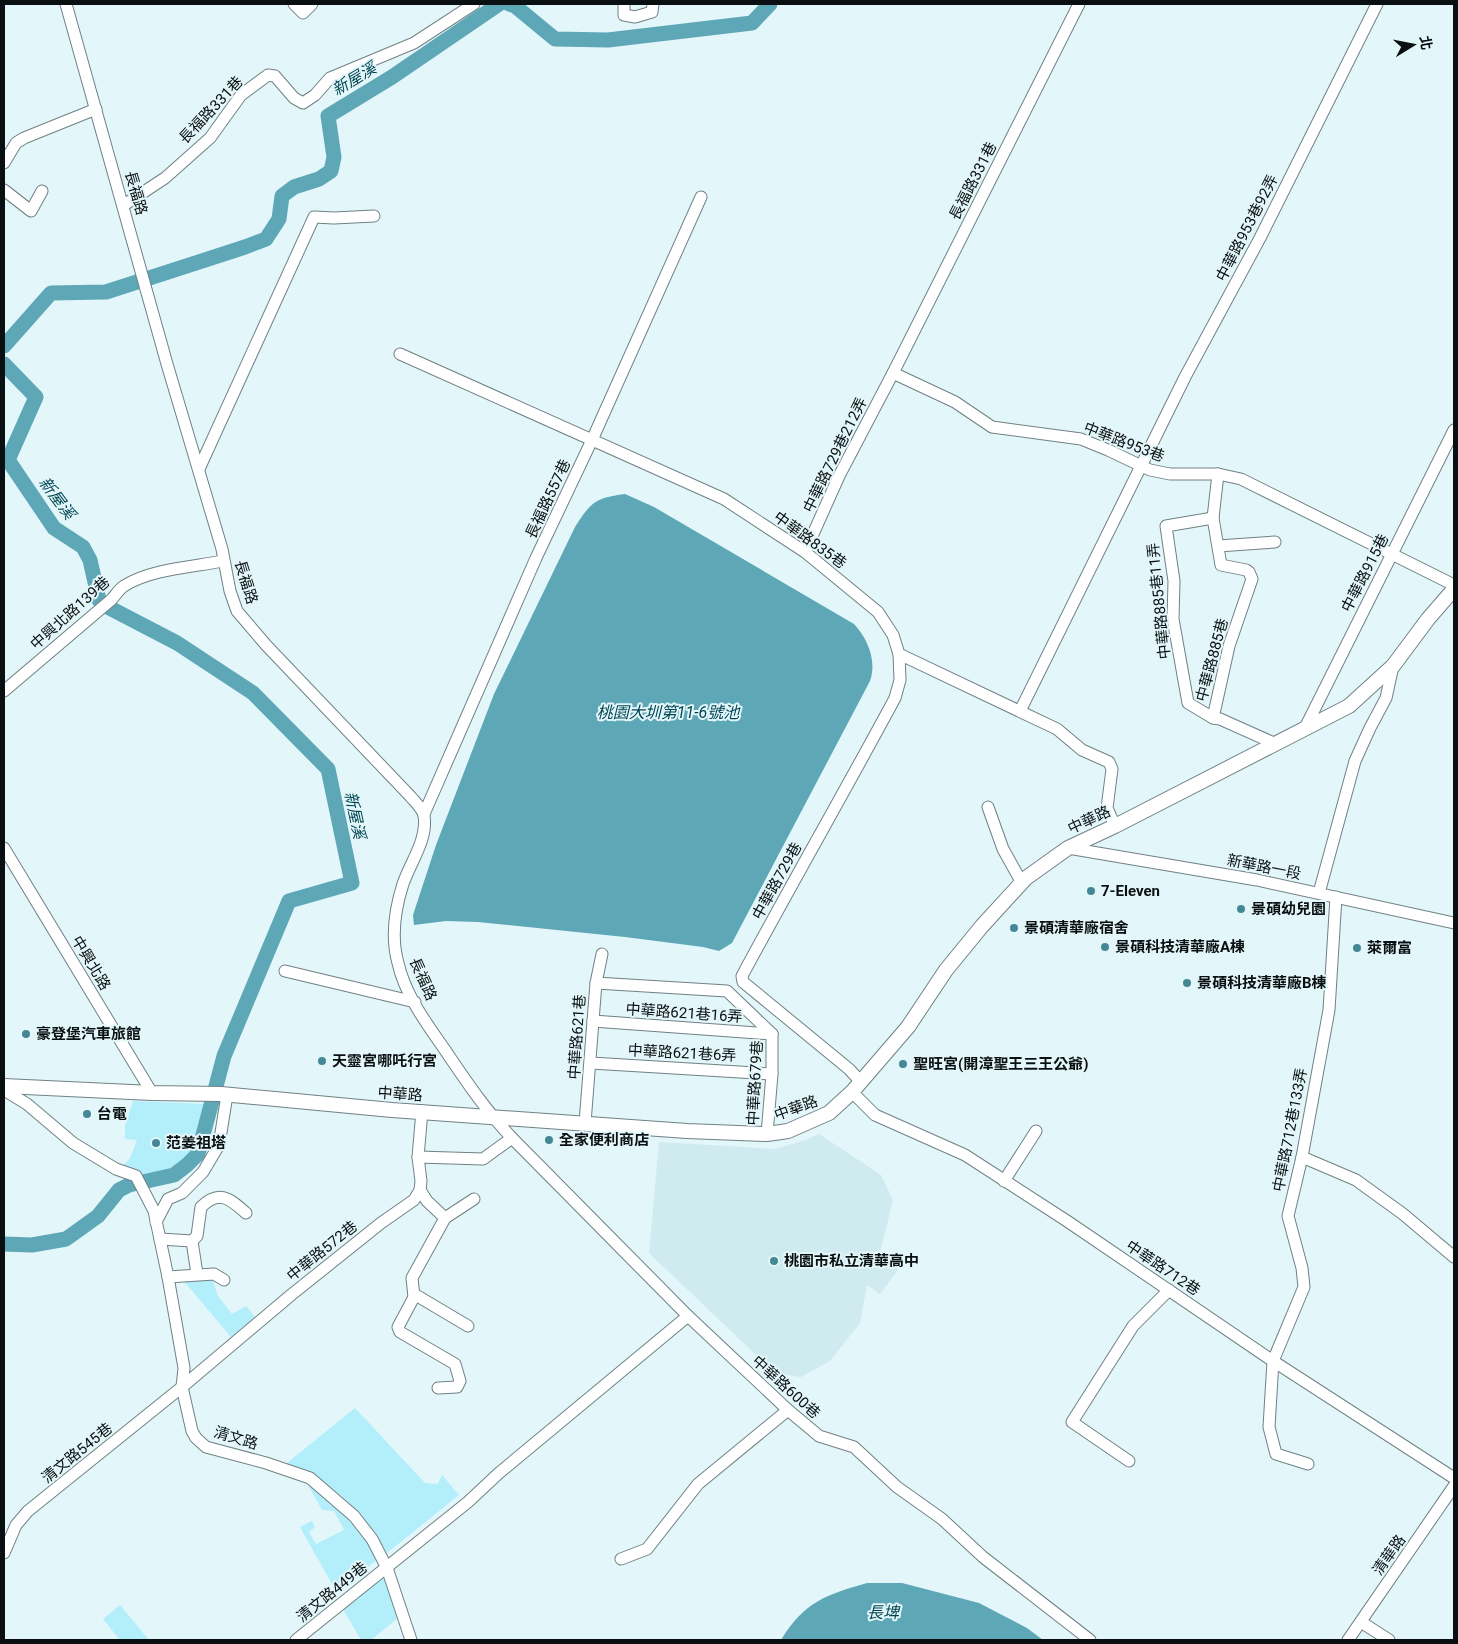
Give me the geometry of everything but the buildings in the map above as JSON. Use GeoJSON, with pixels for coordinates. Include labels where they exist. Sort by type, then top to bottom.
{"type":"FeatureCollection","features":[{"type":"Feature","properties":{"kind":"main road","name":"中華路"},"geometry":{"type":"LineString","coordinates":[[4,1086],[218,1094],[336,1105],[687,1131],[767,1134],[788,1131],[829,1113],[857,1087],[908,1027],[946,970],[982,926],[1032,874],[1068,848],[1115,826],[1349,706],[1393,666],[1428,619],[1454,589]]}},
{"type":"Feature","properties":{"kind":"street","name":"長福路"},"geometry":{"type":"LineString","coordinates":[[66,4],[124,205],[167,364],[200,469],[237,612],[411,797],[424,814],[422,837],[403,883],[397,904],[394,937],[398,963],[408,989],[427,1023],[492,1117]]}},
{"type":"Feature","properties":{"kind":"street"},"geometry":{"type":"LineString","coordinates":[[294,4],[303,13],[312,4]]}},
{"type":"Feature","properties":{"kind":"street","name":"長福路331巷"},"geometry":{"type":"LineString","coordinates":[[124,205],[165,178],[210,138],[242,95],[268,75],[275,76],[294,98],[303,103],[315,95],[330,78],[414,43],[474,4]]}},
{"type":"Feature","properties":{"kind":"street"},"geometry":{"type":"LineString","coordinates":[[624,4],[624,15],[635,17],[652,12],[653,4]]}},
{"type":"Feature","properties":{"kind":"street","name":"長福路331巷"},"geometry":{"type":"LineString","coordinates":[[893,373],[1079,4]]}},
{"type":"Feature","properties":{"kind":"street","name":"中華路953巷92弄"},"geometry":{"type":"LineString","coordinates":[[1020,711],[1186,377],[1260,238],[1377,4]]}},
{"type":"Feature","properties":{"kind":"street"},"geometry":{"type":"LineString","coordinates":[[4,163],[16,143],[24,138],[96,108]]}},
{"type":"Feature","properties":{"kind":"street"},"geometry":{"type":"LineString","coordinates":[[4,190],[31,211],[42,191]]}},
{"type":"Feature","properties":{"kind":"street","name":"長福路557巷"},"geometry":{"type":"LineString","coordinates":[[424,814],[536,558],[592,440],[701,197]]}},
{"type":"Feature","properties":{"kind":"street"},"geometry":{"type":"LineString","coordinates":[[200,469],[314,217],[374,216]]}},
{"type":"Feature","properties":{"kind":"street","name":"中華路835巷"},"geometry":{"type":"LineString","coordinates":[[400,354],[717,495],[805,552],[878,612],[893,635],[900,654]]}},
{"type":"Feature","properties":{"kind":"street","name":"中華路953巷"},"geometry":{"type":"LineString","coordinates":[[893,373],[955,402],[992,427],[1081,439],[1150,470],[1170,474],[1218,474],[1241,480],[1454,585]]}},
{"type":"Feature","properties":{"kind":"street","name":"中華路729巷212弄"},"geometry":{"type":"LineString","coordinates":[[805,552],[838,476],[893,373]]}},
{"type":"Feature","properties":{"kind":"street","name":"中華路915巷"},"geometry":{"type":"LineString","coordinates":[[1304,730],[1454,430]]}},
{"type":"Feature","properties":{"kind":"street"},"geometry":{"type":"LineString","coordinates":[[1218,474],[1213,518],[1218,546],[1275,542]]}},
{"type":"Feature","properties":{"kind":"street","name":"中華路885巷11弄"},"geometry":{"type":"LineString","coordinates":[[1213,518],[1166,526],[1174,581],[1173,619],[1188,703],[1213,718]]}},
{"type":"Feature","properties":{"kind":"street","name":"中華路885巷"},"geometry":{"type":"LineString","coordinates":[[1218,546],[1221,566],[1246,570],[1252,579],[1229,646],[1213,718],[1220,719],[1276,744]]}},
{"type":"Feature","properties":{"kind":"street","name":"中興北路139巷"},"geometry":{"type":"LineString","coordinates":[[4,691],[111,600],[122,587],[136,580],[156,574],[223,561]]}},
{"type":"Feature","properties":{"kind":"street"},"geometry":{"type":"LineString","coordinates":[[900,654],[1058,729],[1082,750],[1109,762],[1112,769],[1107,808],[1115,826]]}},
{"type":"Feature","properties":{"kind":"street","name":"中華路729巷"},"geometry":{"type":"LineString","coordinates":[[857,1087],[849,1069],[743,982],[742,976],[896,698],[900,680],[900,654]]}},
{"type":"Feature","properties":{"kind":"street"},"geometry":{"type":"LineString","coordinates":[[1320,893],[1355,761],[1386,698],[1393,666]]}},
{"type":"Feature","properties":{"kind":"street"},"geometry":{"type":"LineString","coordinates":[[988,807],[1004,849],[1022,883]]}},
{"type":"Feature","properties":{"kind":"street","name":"中興北路"},"geometry":{"type":"LineString","coordinates":[[4,848],[152,1093]]}},
{"type":"Feature","properties":{"kind":"street","name":"新華路一段"},"geometry":{"type":"LineString","coordinates":[[1068,848],[1257,880],[1454,923]]}},
{"type":"Feature","properties":{"kind":"street","name":"中華路712巷133弄"},"geometry":{"type":"LineString","coordinates":[[1308,1464],[1276,1454],[1269,1427],[1273,1361],[1304,1287],[1302,1268],[1288,1216],[1302,1157],[1329,1010],[1336,897]]}},
{"type":"Feature","properties":{"kind":"street","name":"中華路621巷"},"geometry":{"type":"LineString","coordinates":[[585,1123],[596,983],[602,954]]}},
{"type":"Feature","properties":{"kind":"street"},"geometry":{"type":"LineString","coordinates":[[285,971],[415,1002]]}},
{"type":"Feature","properties":{"kind":"street"},"geometry":{"type":"LineString","coordinates":[[596,983],[727,991],[772,1034]]}},
{"type":"Feature","properties":{"kind":"street","name":"中華路621巷16弄"},"geometry":{"type":"LineString","coordinates":[[593,1022],[772,1034]]}},
{"type":"Feature","properties":{"kind":"street","name":"中華路679巷"},"geometry":{"type":"LineString","coordinates":[[767,1134],[772,1074],[772,1034]]}},
{"type":"Feature","properties":{"kind":"street","name":"中華路621巷6弄"},"geometry":{"type":"LineString","coordinates":[[591,1063],[772,1074]]}},
{"type":"Feature","properties":{"kind":"street","name":"中華路712巷"},"geometry":{"type":"LineString","coordinates":[[857,1087],[875,1115],[965,1155],[1067,1221],[1273,1361],[1454,1478]]}},
{"type":"Feature","properties":{"kind":"street","name":"清文路"},"geometry":{"type":"LineString","coordinates":[[4,1090],[27,1104],[73,1143],[116,1169],[138,1178],[150,1204],[160,1239],[184,1368],[182,1387],[192,1431],[196,1438],[206,1447],[266,1463],[310,1478],[354,1516],[372,1539],[387,1568],[412,1640]]}},
{"type":"Feature","properties":{"kind":"street"},"geometry":{"type":"LineString","coordinates":[[156,1222],[168,1199],[182,1193],[203,1172],[219,1145],[218,1094]]}},
{"type":"Feature","properties":{"kind":"street"},"geometry":{"type":"LineString","coordinates":[[422,1111],[418,1157],[421,1181],[420,1190],[427,1201],[445,1218]]}},
{"type":"Feature","properties":{"kind":"street","name":"中華路600巷"},"geometry":{"type":"LineString","coordinates":[[492,1117],[688,1316],[788,1410],[819,1436],[854,1446],[897,1487],[942,1519],[983,1557],[1090,1640]]}},
{"type":"Feature","properties":{"kind":"street"},"geometry":{"type":"LineString","coordinates":[[1004,1181],[1036,1131]]}},
{"type":"Feature","properties":{"kind":"street"},"geometry":{"type":"LineString","coordinates":[[418,1157],[483,1159],[512,1138]]}},
{"type":"Feature","properties":{"kind":"street"},"geometry":{"type":"LineString","coordinates":[[1302,1157],[1356,1180],[1403,1214],[1454,1257]]}},
{"type":"Feature","properties":{"kind":"street","name":"中華路572巷"},"geometry":{"type":"LineString","coordinates":[[182,1387],[351,1247],[414,1200],[420,1190]]}},
{"type":"Feature","properties":{"kind":"street"},"geometry":{"type":"LineString","coordinates":[[160,1239],[192,1241],[197,1236],[201,1207],[213,1198],[220,1197],[231,1200],[246,1213]]}},
{"type":"Feature","properties":{"kind":"street"},"geometry":{"type":"LineString","coordinates":[[438,1388],[457,1387],[460,1381],[455,1364],[400,1332],[398,1327],[413,1302],[412,1278],[445,1218],[474,1199]]}},
{"type":"Feature","properties":{"kind":"street"},"geometry":{"type":"LineString","coordinates":[[192,1241],[197,1274]]}},
{"type":"Feature","properties":{"kind":"street"},"geometry":{"type":"LineString","coordinates":[[168,1277],[214,1274],[224,1280]]}},
{"type":"Feature","properties":{"kind":"street"},"geometry":{"type":"LineString","coordinates":[[1129,1462],[1072,1422],[1133,1326],[1169,1290]]}},
{"type":"Feature","properties":{"kind":"street"},"geometry":{"type":"LineString","coordinates":[[414,1294],[468,1326]]}},
{"type":"Feature","properties":{"kind":"street","name":"清文路449巷"},"geometry":{"type":"LineString","coordinates":[[296,1640],[468,1502],[688,1316]]}},
{"type":"Feature","properties":{"kind":"street","name":"清文路545巷"},"geometry":{"type":"LineString","coordinates":[[4,1553],[16,1525],[28,1511],[182,1387]]}},
{"type":"Feature","properties":{"kind":"street"},"geometry":{"type":"LineString","coordinates":[[621,1559],[647,1549],[698,1484],[788,1410]]}},
{"type":"Feature","properties":{"kind":"street","name":"清華路"},"geometry":{"type":"LineString","coordinates":[[1348,1640],[1454,1486]]}},
{"type":"Feature","properties":{"kind":"street"},"geometry":{"type":"LineString","coordinates":[[1360,1622],[1389,1640]]}},
{"type":"Feature","properties":{"kind":"shaded area"},"geometry":{"type":"Polygon","coordinates":[[[133,1101],[206,1104],[201,1139],[189,1160],[169,1173],[142,1178],[133,1169],[123,1166],[130,1158],[137,1140],[125,1139],[125,1126],[133,1101]]]}},
{"type":"Feature","properties":{"kind":"shaded area","name":"桃園市私立清華高中"},"geometry":{"type":"Polygon","coordinates":[[[819,1134],[881,1175],[893,1200],[880,1253],[898,1270],[880,1294],[867,1285],[860,1323],[830,1361],[801,1377],[774,1372],[649,1253],[659,1142],[775,1149],[819,1134]]]}},
{"type":"Feature","properties":{"kind":"shaded area"},"geometry":{"type":"Polygon","coordinates":[[[212,1278],[218,1296],[232,1314],[246,1306],[255,1317],[231,1337],[182,1279],[212,1278]]]}},
{"type":"Feature","properties":{"kind":"shaded area"},"geometry":{"type":"Polygon","coordinates":[[[355,1408],[425,1483],[438,1484],[442,1475],[459,1495],[387,1553],[353,1506],[317,1478],[287,1463],[355,1408]]]}},
{"type":"Feature","properties":{"kind":"shaded area"},"geometry":{"type":"Polygon","coordinates":[[[307,1483],[352,1520],[379,1558],[337,1593],[300,1527],[312,1521],[315,1527],[309,1532],[316,1544],[344,1530],[334,1511],[322,1510],[307,1483]]]}},
{"type":"Feature","properties":{"kind":"shaded area"},"geometry":{"type":"Polygon","coordinates":[[[382,1567],[399,1617],[371,1640],[361,1640],[339,1602],[382,1567]]]}},
{"type":"Feature","properties":{"kind":"shaded area"},"geometry":{"type":"Polygon","coordinates":[[[120,1605],[149,1640],[120,1640],[103,1619],[120,1605]]]}},
{"type":"Feature","properties":{"kind":"water","name":"桃園大圳第11-6號池"},"geometry":{"type":"Polygon","coordinates":[[[625,494],[654,507],[854,624],[867,643],[872,658],[870,681],[732,943],[719,951],[703,947],[625,937],[478,922],[446,921],[414,925],[413,915],[436,845],[494,694],[575,527],[585,512],[595,503],[607,497],[625,494]]]}},
{"type":"Feature","properties":{"kind":"water","name":"長埤"},"geometry":{"type":"Polygon","coordinates":[[[867,1583],[902,1583],[979,1603],[1027,1628],[1043,1640],[781,1640],[799,1616],[818,1601],[840,1591],[867,1583]]]}},
{"type":"Feature","properties":{"kind":"waterway","name":"新屋溪"},"geometry":{"type":"LineString","coordinates":[[4,346],[51,293],[106,292],[266,239],[279,219],[282,196],[294,187],[319,179],[331,171],[334,157],[328,116],[392,77],[499,4]]}},
{"type":"Feature","properties":{"kind":"waterway","name":"新屋溪"},"geometry":{"type":"LineString","coordinates":[[509,4],[515,6],[555,39],[608,40],[752,23],[770,4]]}},
{"type":"Feature","properties":{"kind":"waterway","name":"新屋溪"},"geometry":{"type":"LineString","coordinates":[[4,364],[36,397],[8,460],[54,528],[83,547],[90,560],[99,600],[104,605],[177,643],[253,693],[328,769],[352,883],[289,901],[224,1056],[198,1154],[174,1175],[129,1185],[119,1190],[98,1216],[66,1239],[32,1245],[4,1244]]}},
{"type":"Feature","properties":{"kind":"place","name":"7-Eleven"},"geometry":{"type":"Point","coordinates":[1091,891]}},
{"type":"Feature","properties":{"kind":"place","name":"景碩幼兒園"},"geometry":{"type":"Point","coordinates":[1241,909]}},
{"type":"Feature","properties":{"kind":"place","name":"景碩清華廠宿舍"},"geometry":{"type":"Point","coordinates":[1014,928]}},
{"type":"Feature","properties":{"kind":"place","name":"景碩科技清華廠A棟"},"geometry":{"type":"Point","coordinates":[1105,947]}},
{"type":"Feature","properties":{"kind":"place","name":"萊爾富"},"geometry":{"type":"Point","coordinates":[1357,948]}},
{"type":"Feature","properties":{"kind":"place","name":"景碩科技清華廠B棟"},"geometry":{"type":"Point","coordinates":[1187,983]}},
{"type":"Feature","properties":{"kind":"place","name":"豪登堡汽車旅館"},"geometry":{"type":"Point","coordinates":[26,1034]}},
{"type":"Feature","properties":{"kind":"place","name":"天靈宮哪吒行宮"},"geometry":{"type":"Point","coordinates":[322,1061]}},
{"type":"Feature","properties":{"kind":"place","name":"聖旺宮(開漳聖王三王公爺)"},"geometry":{"type":"Point","coordinates":[903,1064]}},
{"type":"Feature","properties":{"kind":"place","name":"台電"},"geometry":{"type":"Point","coordinates":[87,1114]}},
{"type":"Feature","properties":{"kind":"place","name":"全家便利商店"},"geometry":{"type":"Point","coordinates":[549,1140]}},
{"type":"Feature","properties":{"kind":"place","name":"范姜祖塔"},"geometry":{"type":"Point","coordinates":[156,1143]}},
{"type":"Feature","properties":{"kind":"place","name":"桃園市私立清華高中"},"geometry":{"type":"Point","coordinates":[774,1261]}}]}
